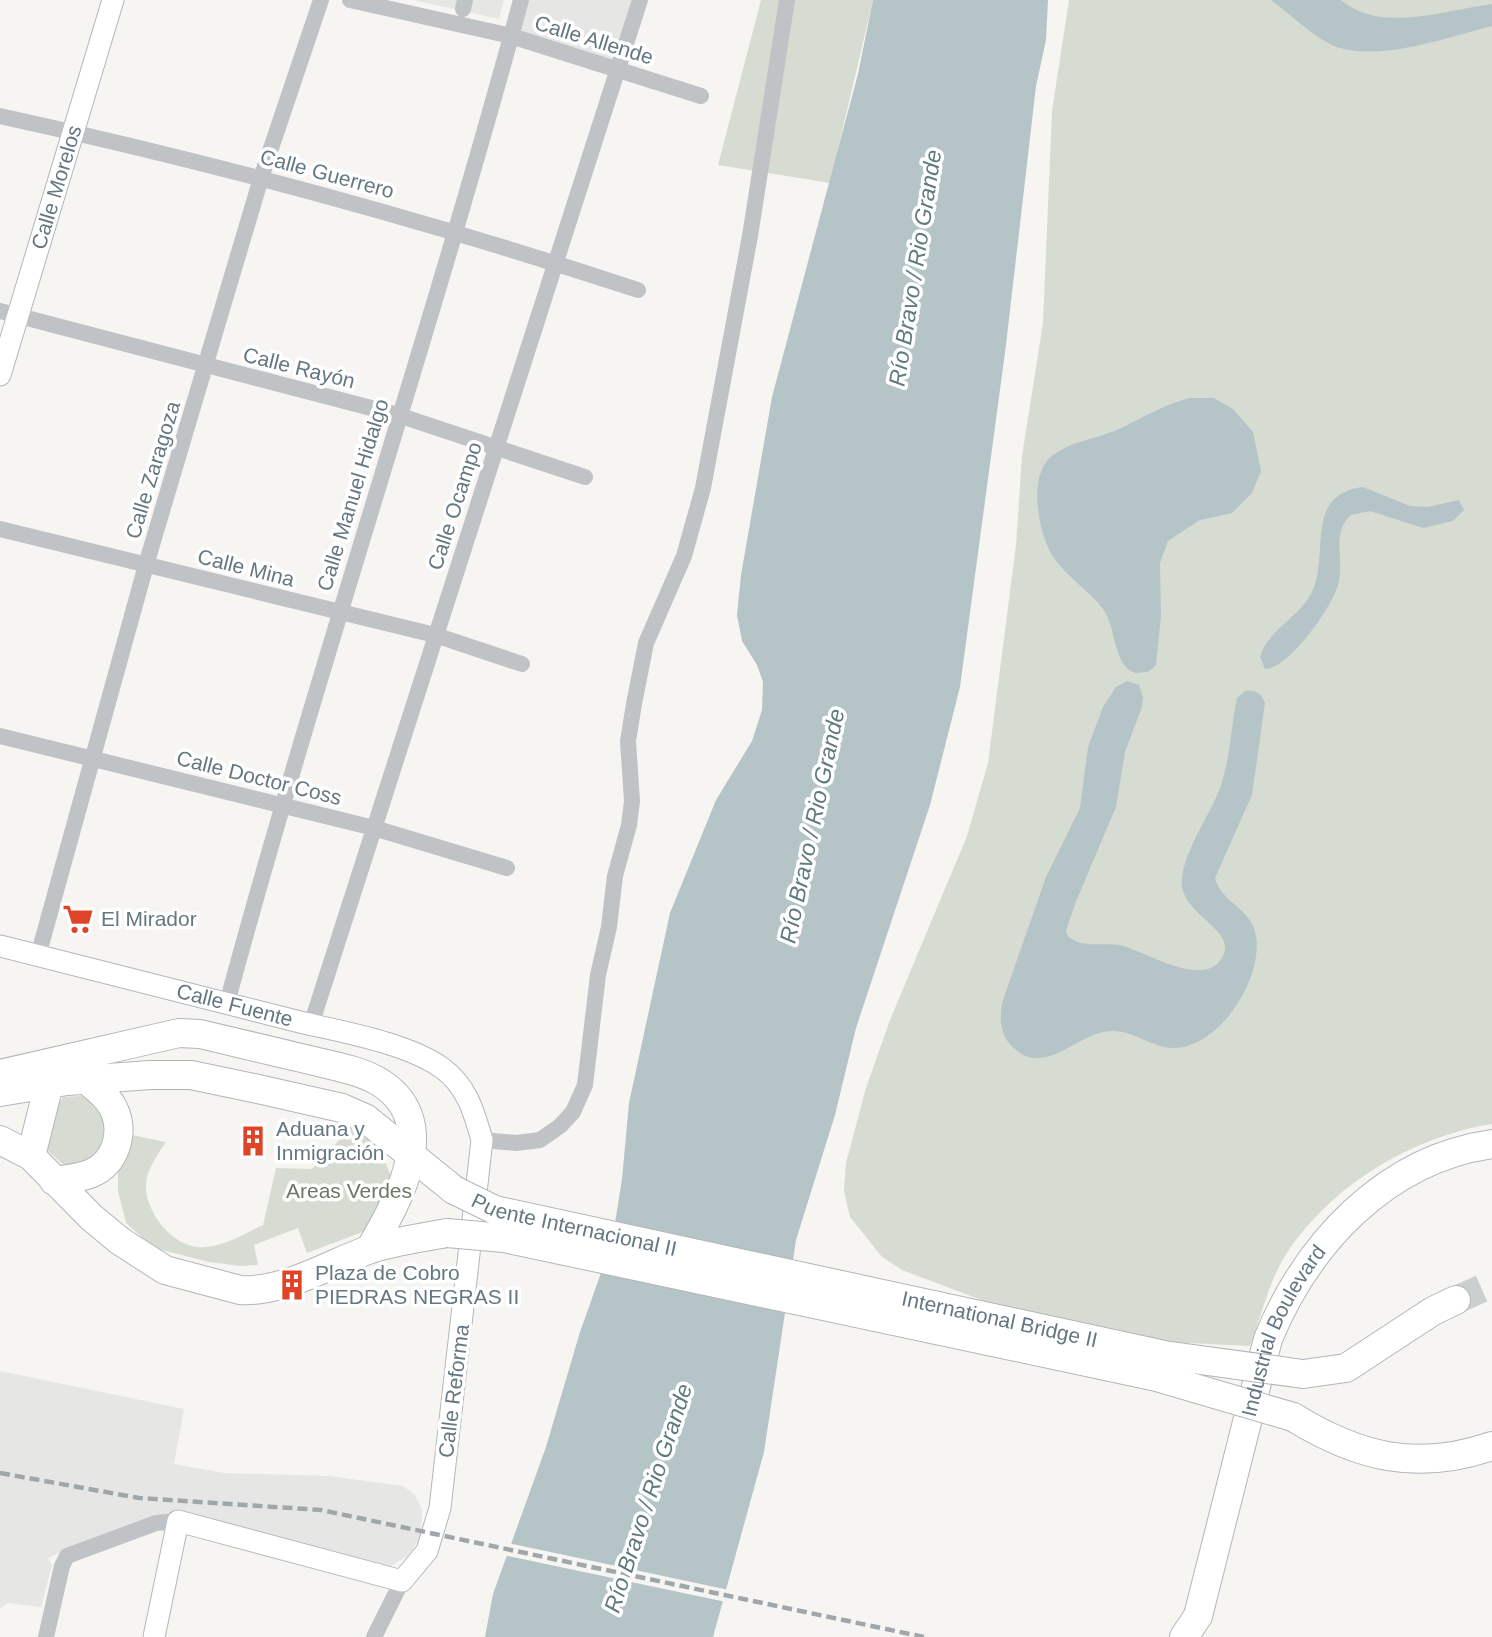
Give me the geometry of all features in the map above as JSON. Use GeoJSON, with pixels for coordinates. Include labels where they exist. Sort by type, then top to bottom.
{"type":"FeatureCollection","features":[{"type":"Feature","properties":{"kind":"highway"},"geometry":{"type":"LineString","coordinates":[[0,1074],[158,1037],[200,1034],[373,1078],[401,1099],[412,1123],[411,1156],[404,1184],[393,1210],[370,1249]]}},
{"type":"Feature","properties":{"kind":"highway","name":"Puente Internacional II"},"geometry":{"type":"LineString","coordinates":[[85,1079],[191,1075],[318,1103],[365,1118],[454,1190],[495,1210],[695,1266]]}},
{"type":"Feature","properties":{"kind":"highway"},"geometry":{"type":"LineString","coordinates":[[0,1092],[85,1079],[115,1110],[119,1131],[114,1151],[107,1163],[93,1173],[54,1181],[31,1156],[0,1140]]}},
{"type":"Feature","properties":{"kind":"highway"},"geometry":{"type":"LineString","coordinates":[[31,1156],[49,1084]]}},
{"type":"Feature","properties":{"kind":"highway","name":"Industrial Boulevard"},"geometry":{"type":"LineString","coordinates":[[1194,1630],[1268,1339],[1284,1300],[1305,1266],[1331,1233],[1359,1206],[1395,1179],[1437,1159],[1492,1144]]}},
{"type":"Feature","properties":{"kind":"highway","name":"Puente Internacional II"},"geometry":{"type":"LineString","coordinates":[[54,1181],[120,1241],[165,1270],[240,1290],[251,1291],[292,1280],[370,1249],[447,1233],[504,1238],[695,1266]]}},
{"type":"Feature","properties":{"kind":"highway","name":"International Bridge II"},"geometry":{"type":"LineString","coordinates":[[695,1266],[1164,1355],[1303,1374],[1346,1368],[1433,1311],[1456,1300]]}},
{"type":"Feature","properties":{"kind":"highway","name":"International Bridge II"},"geometry":{"type":"LineString","coordinates":[[695,1266],[1157,1377],[1293,1417],[1328,1438],[1369,1453],[1407,1460],[1444,1459],[1492,1446]]}},
{"type":"Feature","properties":{"kind":"street","name":"Calle Morelos"},"geometry":{"type":"LineString","coordinates":[[0,375],[9,313],[74,132],[113,0]]}},
{"type":"Feature","properties":{"kind":"street","name":"Calle Zaragoza"},"geometry":{"type":"LineString","coordinates":[[38,956],[146,565],[261,178],[321,0]]}},
{"type":"Feature","properties":{"kind":"street","name":"Calle Allende"},"geometry":{"type":"LineString","coordinates":[[350,0],[511,36],[701,96]]}},
{"type":"Feature","properties":{"kind":"street","name":"Calle Manuel Hidalgo"},"geometry":{"type":"LineString","coordinates":[[227,1003],[281,804],[455,231],[521,0]]}},
{"type":"Feature","properties":{"kind":"street","name":"Calle Ocampo"},"geometry":{"type":"LineString","coordinates":[[311,1024],[640,0]]}},
{"type":"Feature","properties":{"kind":"street"},"geometry":{"type":"LineString","coordinates":[[482,1140],[516,1143],[540,1140],[560,1126],[573,1112],[585,1085],[597,975],[610,927],[615,876],[629,825],[632,801],[628,741],[634,704],[646,643],[684,556],[703,488],[750,236],[787,0]]}},
{"type":"Feature","properties":{"kind":"street","name":"Calle Guerrero"},"geometry":{"type":"LineString","coordinates":[[0,116],[261,178],[455,231],[638,290]]}},
{"type":"Feature","properties":{"kind":"street","name":"Calle Rayón"},"geometry":{"type":"LineString","coordinates":[[9,313],[398,415],[585,477]]}},
{"type":"Feature","properties":{"kind":"street","name":"Calle Mina"},"geometry":{"type":"LineString","coordinates":[[0,529],[435,635],[522,664]]}},
{"type":"Feature","properties":{"kind":"street","name":"Calle Doctor Coss"},"geometry":{"type":"LineString","coordinates":[[0,736],[374,828],[507,868]]}},
{"type":"Feature","properties":{"kind":"street","name":"Calle Fuente"},"geometry":{"type":"LineString","coordinates":[[0,946],[311,1024],[412,1054],[441,1067],[460,1085]]}},
{"type":"Feature","properties":{"kind":"street","name":"Calle Reforma"},"geometry":{"type":"LineString","coordinates":[[402,1581],[427,1551],[435,1534],[455,1385],[482,1140],[473,1106],[460,1085]]}},
{"type":"Feature","properties":{"kind":"street"},"geometry":{"type":"LineString","coordinates":[[153,1637],[178,1521]]}},
{"type":"Feature","properties":{"kind":"street"},"geometry":{"type":"LineString","coordinates":[[46,1637],[62,1566],[67,1556],[156,1523],[178,1521],[402,1581],[374,1637]]}},
{"type":"Feature","properties":{"kind":"shaded area"},"geometry":{"type":"Polygon","coordinates":[[[413,0],[504,0],[499,19],[413,0]]]}},
{"type":"Feature","properties":{"kind":"shaded area"},"geometry":{"type":"Polygon","coordinates":[[[528,0],[636,0],[616,58],[611,60],[518,35],[528,0]]]}},
{"type":"Feature","properties":{"kind":"shaded area"},"geometry":{"type":"Polygon","coordinates":[[[0,1371],[184,1409],[174,1464],[224,1473],[329,1476],[403,1486],[414,1494],[422,1509],[421,1536],[409,1555],[391,1566],[184,1517],[98,1536],[48,1558],[52,1565],[41,1607],[8,1603],[0,1609],[0,1371]]]}},
{"type":"Feature","properties":{"kind":"green space"},"geometry":{"type":"Polygon","coordinates":[[[761,0],[873,0],[830,183],[718,165],[761,0]]]}},
{"type":"Feature","properties":{"kind":"green space"},"geometry":{"type":"Polygon","coordinates":[[[1069,0],[1492,0],[1492,1124],[1432,1140],[1403,1153],[1349,1187],[1325,1208],[1303,1231],[1279,1266],[1250,1346],[1168,1342],[992,1304],[902,1270],[882,1257],[850,1217],[844,1191],[846,1163],[866,1088],[890,1020],[967,836],[988,763],[1016,545],[1022,456],[1043,323],[1052,111],[1069,0]]]}},
{"type":"Feature","properties":{"kind":"green space"},"geometry":{"type":"Polygon","coordinates":[[[81,1096],[100,1106],[107,1121],[106,1130],[94,1158],[67,1168],[47,1150],[49,1120],[63,1097],[81,1096]]]}},
{"type":"Feature","properties":{"kind":"green space","name":"Areas Verdes"},"geometry":{"type":"Polygon","coordinates":[[[356,1122],[380,1148],[393,1182],[365,1231],[307,1253],[298,1228],[254,1245],[258,1265],[241,1266],[209,1262],[154,1248],[126,1223],[118,1191],[118,1161],[132,1135],[166,1142],[148,1174],[146,1186],[150,1205],[160,1223],[183,1243],[210,1247],[263,1225],[276,1168],[312,1169],[356,1122]]]}},
{"type":"Feature","properties":{"kind":"water","name":"Río Bravo / Rio Grande"},"geometry":{"type":"Polygon","coordinates":[[[873,0],[1048,0],[1046,40],[1036,86],[1006,345],[960,687],[930,805],[856,1028],[835,1115],[796,1240],[764,1452],[713,1637],[485,1637],[493,1594],[546,1447],[580,1332],[612,1242],[622,1179],[629,1103],[670,913],[716,800],[752,741],[762,710],[763,682],[757,665],[742,641],[737,615],[741,575],[772,397],[858,74],[873,0]]]}},
{"type":"Feature","properties":{"kind":"water"},"geometry":{"type":"Polygon","coordinates":[[[1271,0],[1341,0],[1357,10],[1394,18],[1492,4],[1492,26],[1412,47],[1369,52],[1350,50],[1324,41],[1271,0]]]}},
{"type":"Feature","properties":{"kind":"water"},"geometry":{"type":"Polygon","coordinates":[[[1190,398],[1214,398],[1233,409],[1253,432],[1261,471],[1252,493],[1232,513],[1200,520],[1168,541],[1160,563],[1161,616],[1156,665],[1148,672],[1135,673],[1122,662],[1118,654],[1111,626],[1103,609],[1064,570],[1047,545],[1037,503],[1040,475],[1045,464],[1060,450],[1117,430],[1190,398]]]}},
{"type":"Feature","properties":{"kind":"water"},"geometry":{"type":"Polygon","coordinates":[[[1363,487],[1410,506],[1428,507],[1459,500],[1464,510],[1453,521],[1423,528],[1370,511],[1351,515],[1341,529],[1339,581],[1329,604],[1310,634],[1298,647],[1275,666],[1265,669],[1260,657],[1264,648],[1311,594],[1319,562],[1325,514],[1332,502],[1344,492],[1363,487]]]}},
{"type":"Feature","properties":{"kind":"water"},"geometry":{"type":"Polygon","coordinates":[[[1127,681],[1139,685],[1143,697],[1142,707],[1125,752],[1116,807],[1075,904],[1066,931],[1068,936],[1086,944],[1130,948],[1173,966],[1189,969],[1203,970],[1214,966],[1223,956],[1225,946],[1222,937],[1188,901],[1183,890],[1182,877],[1193,842],[1220,788],[1237,698],[1245,691],[1252,691],[1258,693],[1265,703],[1252,795],[1215,878],[1222,892],[1245,914],[1254,928],[1257,946],[1254,965],[1248,985],[1224,1021],[1192,1045],[1166,1047],[1113,1031],[1101,1032],[1050,1056],[1028,1057],[1013,1047],[1004,1034],[1001,1018],[1003,1000],[1046,877],[1080,808],[1088,747],[1103,707],[1116,687],[1127,681]]]}},
{"type":"Feature","properties":{"kind":"pier"},"geometry":{"type":"Polygon","coordinates":[[[508,1543],[729,1590],[726,1602],[503,1555],[508,1543]]]}},
{"type":"Feature","properties":{"kind":"tunnel"},"geometry":{"type":"LineString","coordinates":[[1456,1300],[1492,1284]]}},
{"type":"Feature","properties":{"kind":"railway"},"geometry":{"type":"LineString","coordinates":[[0,1473],[139,1498],[321,1510],[924,1637]]}},
{"type":"Feature","properties":{"kind":"place","name":"El Mirador"},"geometry":{"type":"Point","coordinates":[78,919]}},
{"type":"Feature","properties":{"kind":"place","name":"Aduana y Inmigración"},"geometry":{"type":"Point","coordinates":[253,1141]}},
{"type":"Feature","properties":{"kind":"place","name":"Plaza de Cobro PIEDRAS NEGRAS II"},"geometry":{"type":"Point","coordinates":[292,1285]}}]}
